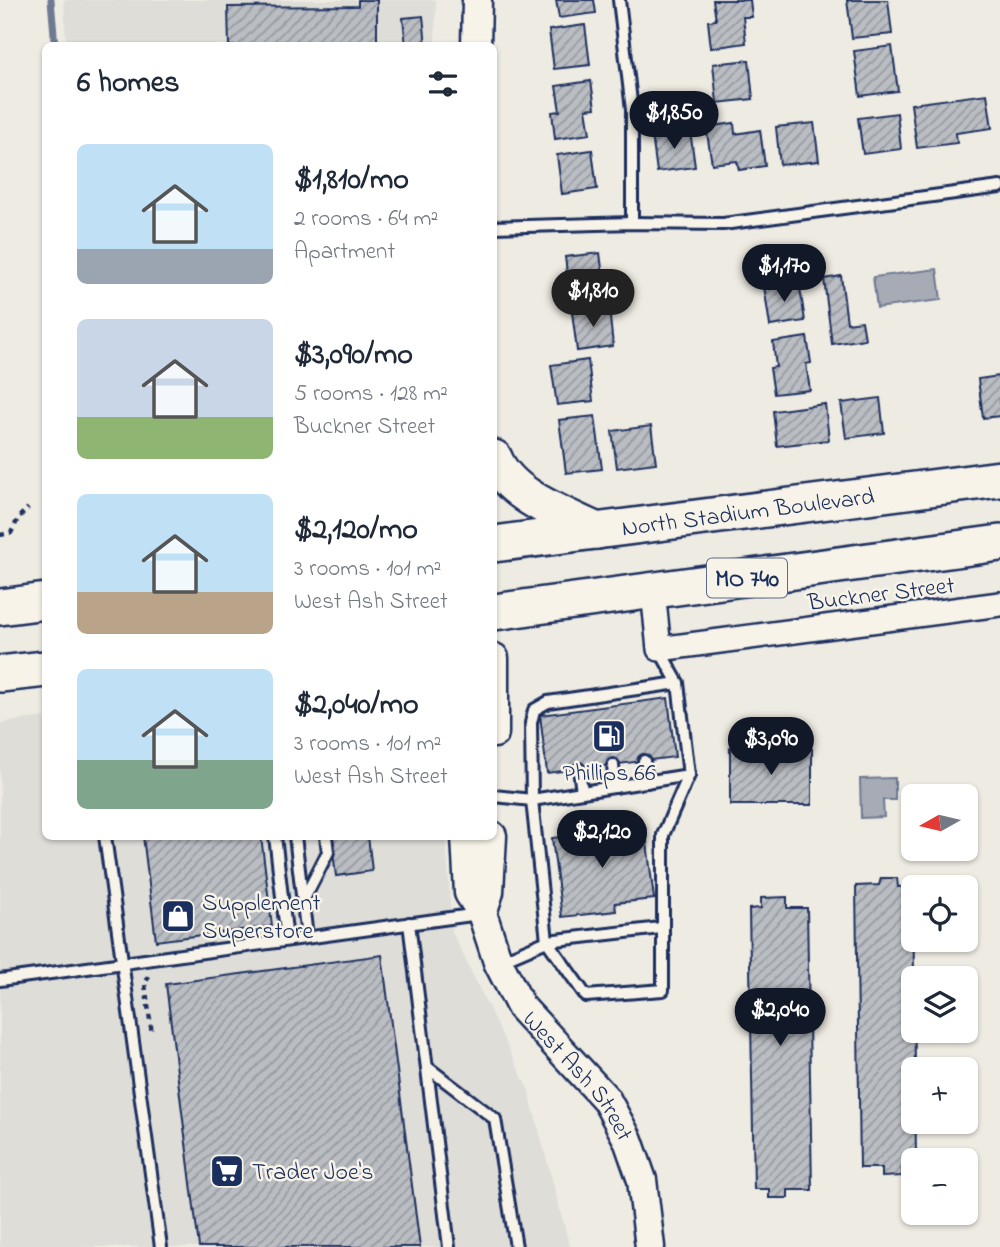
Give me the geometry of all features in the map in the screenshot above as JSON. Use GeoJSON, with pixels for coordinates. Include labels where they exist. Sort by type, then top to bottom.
{"type":"FeatureCollection","features":[{"type":"Feature","properties":{"kind":"main road"},"geometry":{"type":"LineString","coordinates":[[497,466],[499,472],[521,490],[597,531]]}},
{"type":"Feature","properties":{"kind":"main road","name":"North Stadium Boulevard"},"geometry":{"type":"LineString","coordinates":[[497,544],[1000,478]]}},
{"type":"Feature","properties":{"kind":"main road","name":"MO 740"},"geometry":{"type":"LineString","coordinates":[[497,612],[1000,543]]}},
{"type":"Feature","properties":{"kind":"main road"},"geometry":{"type":"LineString","coordinates":[[0,607],[42,602]]}},
{"type":"Feature","properties":{"kind":"main road"},"geometry":{"type":"LineString","coordinates":[[0,674],[42,669]]}},
{"type":"Feature","properties":{"kind":"street"},"geometry":{"type":"LineString","coordinates":[[476,42],[477,0]]}},
{"type":"Feature","properties":{"kind":"street"},"geometry":{"type":"LineString","coordinates":[[653,592],[659,649]]}},
{"type":"Feature","properties":{"kind":"street","name":"Buckner Street"},"geometry":{"type":"LineString","coordinates":[[659,649],[1000,604]]}},
{"type":"Feature","properties":{"kind":"street","name":"West Ash Street"},"geometry":{"type":"LineString","coordinates":[[466,840],[470,893],[482,913],[498,962],[521,1007],[606,1099],[642,1180],[650,1247]]}},
{"type":"Feature","properties":{"kind":"street"},"geometry":{"type":"LineString","coordinates":[[482,913],[489,892],[492,840]]}},
{"type":"Feature","properties":{"kind":"lane"},"geometry":{"type":"LineString","coordinates":[[619,0],[632,110],[632,223]]}},
{"type":"Feature","properties":{"kind":"lane"},"geometry":{"type":"LineString","coordinates":[[497,227],[632,223],[723,224],[1000,187]]}},
{"type":"Feature","properties":{"kind":"lane"},"geometry":{"type":"LineString","coordinates":[[659,649],[678,683],[689,775],[663,835],[663,990],[586,996],[547,941],[533,800],[531,723],[534,710],[548,702],[571,705],[604,694],[678,683]]}},
{"type":"Feature","properties":{"kind":"lane"},"geometry":{"type":"LineString","coordinates":[[634,690],[636,703]]}},
{"type":"Feature","properties":{"kind":"lane"},"geometry":{"type":"LineString","coordinates":[[604,694],[606,706]]}},
{"type":"Feature","properties":{"kind":"lane"},"geometry":{"type":"LineString","coordinates":[[645,761],[648,782]]}},
{"type":"Feature","properties":{"kind":"lane"},"geometry":{"type":"LineString","coordinates":[[614,765],[615,787]]}},
{"type":"Feature","properties":{"kind":"lane"},"geometry":{"type":"LineString","coordinates":[[579,769],[582,792]]}},
{"type":"Feature","properties":{"kind":"lane"},"geometry":{"type":"LineString","coordinates":[[497,796],[533,800],[689,775]]}},
{"type":"Feature","properties":{"kind":"lane"},"geometry":{"type":"LineString","coordinates":[[106,840],[161,1247]]}},
{"type":"Feature","properties":{"kind":"lane"},"geometry":{"type":"LineString","coordinates":[[276,840],[288,940]]}},
{"type":"Feature","properties":{"kind":"lane"},"geometry":{"type":"LineString","coordinates":[[295,840],[307,937]]}},
{"type":"Feature","properties":{"kind":"lane"},"geometry":{"type":"LineString","coordinates":[[303,902],[328,852],[326,840]]}},
{"type":"Feature","properties":{"kind":"lane"},"geometry":{"type":"LineString","coordinates":[[0,980],[482,913]]}},
{"type":"Feature","properties":{"kind":"lane"},"geometry":{"type":"LineString","coordinates":[[408,923],[450,1247]]}},
{"type":"Feature","properties":{"kind":"lane"},"geometry":{"type":"LineString","coordinates":[[498,962],[547,941],[661,928]]}},
{"type":"Feature","properties":{"kind":"lane"},"geometry":{"type":"LineString","coordinates":[[427,1067],[495,1119],[516,1247]]}},
{"type":"Feature","properties":{"kind":"path"},"geometry":{"type":"LineString","coordinates":[[0,535],[11,533],[19,517],[29,508]]}},
{"type":"Feature","properties":{"kind":"path"},"geometry":{"type":"LineString","coordinates":[[152,1036],[145,978],[153,973]]}},
{"type":"Feature","properties":{"kind":"shaded area"},"geometry":{"type":"Polygon","coordinates":[[[64,0],[436,0],[435,42],[66,42],[64,0]]]}},
{"type":"Feature","properties":{"kind":"shaded area"},"geometry":{"type":"Polygon","coordinates":[[[937,269],[941,300],[877,308],[873,277],[937,269]]]}},
{"type":"Feature","properties":{"kind":"shaded area"},"geometry":{"type":"Polygon","coordinates":[[[42,717],[42,840],[446,840],[452,932],[528,1089],[570,1247],[0,1247],[0,723],[42,717]]]}},
{"type":"Feature","properties":{"kind":"shaded area"},"geometry":{"type":"Polygon","coordinates":[[[895,778],[895,800],[883,800],[884,817],[861,818],[860,779],[895,778]]]}},
{"type":"Feature","properties":{"kind":"building"},"geometry":{"type":"Polygon","coordinates":[[[358,0],[377,0],[377,42],[229,42],[228,7],[358,6],[358,0]]]}},
{"type":"Feature","properties":{"kind":"building"},"geometry":{"type":"Polygon","coordinates":[[[556,0],[594,0],[596,13],[559,18],[556,0]]]}},
{"type":"Feature","properties":{"kind":"building"},"geometry":{"type":"Polygon","coordinates":[[[713,0],[750,0],[752,17],[743,17],[746,43],[711,48],[708,21],[716,20],[713,0]]]}},
{"type":"Feature","properties":{"kind":"building"},"geometry":{"type":"Polygon","coordinates":[[[847,0],[888,0],[892,34],[852,38],[847,0]]]}},
{"type":"Feature","properties":{"kind":"building"},"geometry":{"type":"Polygon","coordinates":[[[423,16],[426,42],[406,42],[403,18],[423,16]]]}},
{"type":"Feature","properties":{"kind":"building"},"geometry":{"type":"Polygon","coordinates":[[[585,25],[590,65],[554,69],[549,30],[585,25]]]}},
{"type":"Feature","properties":{"kind":"building"},"geometry":{"type":"Polygon","coordinates":[[[892,46],[898,91],[860,96],[854,51],[892,46]]]}},
{"type":"Feature","properties":{"kind":"building"},"geometry":{"type":"Polygon","coordinates":[[[749,60],[753,99],[717,103],[713,64],[749,60]]]}},
{"type":"Feature","properties":{"kind":"building"},"geometry":{"type":"Polygon","coordinates":[[[591,81],[595,108],[586,109],[590,134],[555,139],[552,112],[560,111],[556,86],[591,81]]]}},
{"type":"Feature","properties":{"kind":"building"},"geometry":{"type":"Polygon","coordinates":[[[987,94],[992,128],[956,133],[957,143],[917,148],[911,104],[987,94]]]}},
{"type":"Feature","properties":{"kind":"building"},"geometry":{"type":"Polygon","coordinates":[[[897,113],[901,149],[863,154],[858,118],[897,113]]]}},
{"type":"Feature","properties":{"kind":"building"},"geometry":{"type":"Polygon","coordinates":[[[734,123],[735,134],[760,130],[765,166],[739,170],[737,161],[712,164],[706,127],[734,123]]]}},
{"type":"Feature","properties":{"kind":"building"},"geometry":{"type":"Polygon","coordinates":[[[814,123],[819,161],[780,165],[776,127],[814,123]]]}},
{"type":"Feature","properties":{"kind":"building"},"geometry":{"type":"Polygon","coordinates":[[[690,130],[695,167],[657,172],[652,135],[690,130]]]}},
{"type":"Feature","properties":{"kind":"building"},"geometry":{"type":"Polygon","coordinates":[[[592,150],[597,189],[562,194],[557,155],[592,150]]]}},
{"type":"Feature","properties":{"kind":"building"},"geometry":{"type":"Polygon","coordinates":[[[600,253],[605,292],[570,296],[565,257],[600,253]]]}},
{"type":"Feature","properties":{"kind":"building"},"geometry":{"type":"Polygon","coordinates":[[[841,276],[847,323],[862,321],[865,339],[832,344],[824,279],[841,276]]]}},
{"type":"Feature","properties":{"kind":"building"},"geometry":{"type":"Polygon","coordinates":[[[799,281],[805,321],[770,326],[764,286],[799,281]]]}},
{"type":"Feature","properties":{"kind":"building"},"geometry":{"type":"Polygon","coordinates":[[[609,308],[613,346],[577,351],[572,312],[609,308]]]}},
{"type":"Feature","properties":{"kind":"building"},"geometry":{"type":"Polygon","coordinates":[[[807,337],[811,363],[806,364],[810,390],[774,394],[770,368],[776,367],[773,342],[807,337]]]}},
{"type":"Feature","properties":{"kind":"building"},"geometry":{"type":"Polygon","coordinates":[[[588,360],[593,401],[557,405],[551,365],[588,360]]]}},
{"type":"Feature","properties":{"kind":"building"},"geometry":{"type":"Polygon","coordinates":[[[1000,376],[1000,416],[983,418],[978,379],[1000,376]]]}},
{"type":"Feature","properties":{"kind":"building"},"geometry":{"type":"Polygon","coordinates":[[[880,398],[884,433],[846,438],[841,403],[880,398]]]}},
{"type":"Feature","properties":{"kind":"building"},"geometry":{"type":"Polygon","coordinates":[[[825,404],[829,440],[777,446],[773,411],[825,404]]]}},
{"type":"Feature","properties":{"kind":"building"},"geometry":{"type":"Polygon","coordinates":[[[595,416],[602,469],[566,473],[559,420],[595,416]]]}},
{"type":"Feature","properties":{"kind":"building"},"geometry":{"type":"Polygon","coordinates":[[[651,426],[656,463],[617,468],[612,431],[651,426]]]}},
{"type":"Feature","properties":{"kind":"building"},"geometry":{"type":"Polygon","coordinates":[[[668,698],[675,757],[547,773],[540,715],[668,698]]]}},
{"type":"Feature","properties":{"kind":"building"},"geometry":{"type":"Polygon","coordinates":[[[730,748],[812,749],[812,805],[730,805],[730,748]]]}},
{"type":"Feature","properties":{"kind":"building"},"geometry":{"type":"Polygon","coordinates":[[[645,826],[654,899],[615,903],[616,911],[562,917],[552,838],[645,826]]]}},
{"type":"Feature","properties":{"kind":"building"},"geometry":{"type":"Polygon","coordinates":[[[143,840],[261,840],[272,926],[156,941],[143,840]]]}},
{"type":"Feature","properties":{"kind":"building"},"geometry":{"type":"Polygon","coordinates":[[[332,840],[368,840],[372,871],[336,876],[332,840]]]}},
{"type":"Feature","properties":{"kind":"building"},"geometry":{"type":"Polygon","coordinates":[[[881,878],[897,878],[898,887],[901,887],[901,952],[914,952],[914,966],[901,966],[901,1043],[915,1043],[915,1057],[901,1057],[901,1134],[916,1134],[916,1148],[901,1148],[901,1176],[882,1177],[882,1168],[860,1168],[856,886],[879,885],[881,878]]]}},
{"type":"Feature","properties":{"kind":"building"},"geometry":{"type":"Polygon","coordinates":[[[787,897],[787,908],[807,908],[812,1190],[788,1190],[788,1198],[769,1198],[769,1189],[754,1189],[749,909],[761,908],[761,898],[787,897]]]}},
{"type":"Feature","properties":{"kind":"building"},"geometry":{"type":"Polygon","coordinates":[[[382,955],[420,1247],[199,1247],[166,984],[382,955]]]}},
{"type":"Feature","properties":{"kind":"waterway"},"geometry":{"type":"LineString","coordinates":[[51,0],[55,42]]}},
{"type":"Feature","properties":{"kind":"place","name":"Phillips 66"},"geometry":{"type":"Point","coordinates":[609,736]}},
{"type":"Feature","properties":{"kind":"place","name":"Supplement Superstore"},"geometry":{"type":"Point","coordinates":[178,916]}},
{"type":"Feature","properties":{"kind":"place","name":"Trader Joe's"},"geometry":{"type":"Point","coordinates":[227,1171]}}]}
